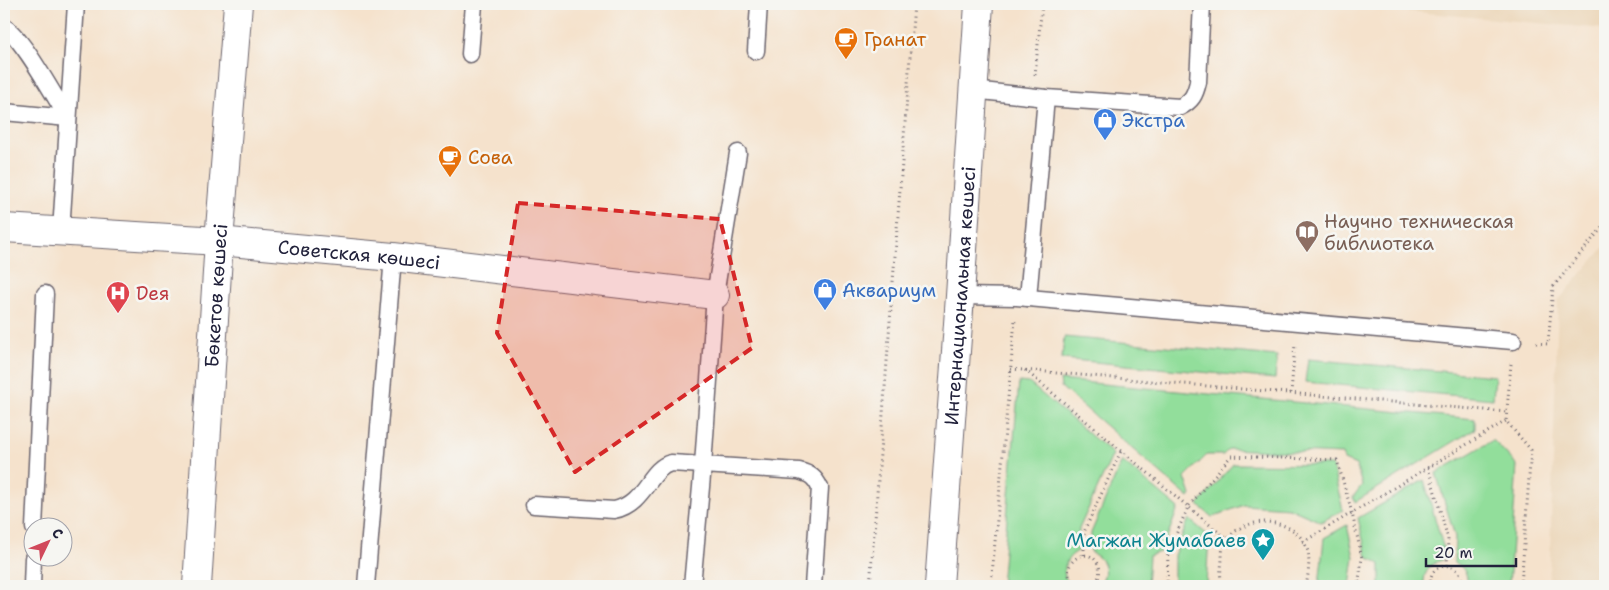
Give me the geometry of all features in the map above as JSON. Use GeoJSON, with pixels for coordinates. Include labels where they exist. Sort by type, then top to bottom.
{"type":"FeatureCollection","features":[{"type":"Feature","properties":{"kind":"street","name":"Бөкетов көшесі"},"geometry":{"type":"LineString","coordinates":[[197,586],[219,241],[238,4]]}},
{"type":"Feature","properties":{"kind":"street","name":"Интернациональная көшесі"},"geometry":{"type":"LineString","coordinates":[[939,586],[979,4]]}},
{"type":"Feature","properties":{"kind":"street","name":"Советская көшесі"},"geometry":{"type":"LineString","coordinates":[[4,228],[219,241],[393,257],[715,295]]}},
{"type":"Feature","properties":{"kind":"lane"},"geometry":{"type":"LineString","coordinates":[[61,231],[76,4]]}},
{"type":"Feature","properties":{"kind":"lane"},"geometry":{"type":"LineString","coordinates":[[470,54],[474,4]]}},
{"type":"Feature","properties":{"kind":"lane"},"geometry":{"type":"LineString","coordinates":[[756,51],[760,4]]}},
{"type":"Feature","properties":{"kind":"lane"},"geometry":{"type":"LineString","coordinates":[[973,90],[1046,98],[1180,107],[1189,102],[1195,94],[1198,82],[1202,4]]}},
{"type":"Feature","properties":{"kind":"lane"},"geometry":{"type":"LineString","coordinates":[[4,26],[9,29],[22,45],[68,118]]}},
{"type":"Feature","properties":{"kind":"lane"},"geometry":{"type":"LineString","coordinates":[[1023,298],[1046,98]]}},
{"type":"Feature","properties":{"kind":"lane"},"geometry":{"type":"LineString","coordinates":[[4,112],[68,118]]}},
{"type":"Feature","properties":{"kind":"lane"},"geometry":{"type":"LineString","coordinates":[[692,586],[715,295],[738,153]]}},
{"type":"Feature","properties":{"kind":"lane"},"geometry":{"type":"LineString","coordinates":[[366,586],[393,257]]}},
{"type":"Feature","properties":{"kind":"lane"},"geometry":{"type":"LineString","coordinates":[[34,518],[45,294]]}},
{"type":"Feature","properties":{"kind":"lane"},"geometry":{"type":"LineString","coordinates":[[960,296],[1023,298],[1513,341]]}},
{"type":"Feature","properties":{"kind":"lane"},"geometry":{"type":"LineString","coordinates":[[534,505],[614,510],[624,508],[631,504],[666,464],[671,462],[800,471],[816,479],[820,488],[813,586]]}},
{"type":"Feature","properties":{"kind":"lane"},"geometry":{"type":"LineString","coordinates":[[32,586],[33,568]]}},
{"type":"Feature","properties":{"kind":"path"},"geometry":{"type":"LineString","coordinates":[[870,586],[914,4]]}},
{"type":"Feature","properties":{"kind":"path"},"geometry":{"type":"LineString","coordinates":[[1521,586],[1531,450],[1506,421],[1513,341],[1548,344],[1553,287],[1605,224]]}},
{"type":"Feature","properties":{"kind":"path"},"geometry":{"type":"LineString","coordinates":[[991,586],[1011,369],[1023,298]]}},
{"type":"Feature","properties":{"kind":"path"},"geometry":{"type":"LineString","coordinates":[[1291,393],[1297,322]]}},
{"type":"Feature","properties":{"kind":"path"},"geometry":{"type":"LineString","coordinates":[[1011,369],[1507,412]]}},
{"type":"Feature","properties":{"kind":"path"},"geometry":{"type":"LineString","coordinates":[[1024,370],[1228,540]]}},
{"type":"Feature","properties":{"kind":"path"},"geometry":{"type":"LineString","coordinates":[[1303,542],[1506,421]]}},
{"type":"Feature","properties":{"kind":"path"},"geometry":{"type":"LineString","coordinates":[[1084,555],[1084,532],[1121,451]]}},
{"type":"Feature","properties":{"kind":"path"},"geometry":{"type":"LineString","coordinates":[[1167,586],[1168,553],[1188,507],[1231,456],[1337,460],[1362,558],[1358,586]]}},
{"type":"Feature","properties":{"kind":"path"},"geometry":{"type":"LineString","coordinates":[[1428,468],[1448,539],[1447,566]]}},
{"type":"Feature","properties":{"kind":"path"},"geometry":{"type":"LineString","coordinates":[[1223,586],[1220,578],[1224,546],[1240,528],[1256,522],[1280,524],[1294,532],[1303,542],[1308,553],[1306,586]]}},
{"type":"Feature","properties":{"kind":"path"},"geometry":{"type":"LineString","coordinates":[[1080,586],[1072,581],[1068,569],[1074,559],[1084,555],[1090,556],[1097,561],[1100,569],[1097,581],[1089,586]]}},
{"type":"Feature","properties":{"kind":"path"},"geometry":{"type":"LineString","coordinates":[[1431,586],[1430,580],[1433,572],[1439,567],[1447,566],[1452,566],[1458,571],[1461,586]]}},
{"type":"Feature","properties":{"kind":"highlighted area"},"geometry":{"type":"Polygon","coordinates":[[[518,203],[720,219],[752,348],[575,472],[497,333],[518,203]]]}},
{"type":"Feature","properties":{"kind":"shaded area"},"geometry":{"type":"Polygon","coordinates":[[[1328,4],[1605,4],[1605,29],[1328,4]]]}},
{"type":"Feature","properties":{"kind":"shaded area"},"geometry":{"type":"Polygon","coordinates":[[[1605,246],[1605,586],[1549,586],[1558,301],[1605,246]]]}},
{"type":"Feature","properties":{"kind":"green space"},"geometry":{"type":"Polygon","coordinates":[[[1064,337],[1277,356],[1275,379],[1062,359],[1064,337]]]}},
{"type":"Feature","properties":{"kind":"green space"},"geometry":{"type":"Polygon","coordinates":[[[1308,359],[1495,376],[1493,399],[1305,382],[1308,359]]]}},
{"type":"Feature","properties":{"kind":"green space"},"geometry":{"type":"Polygon","coordinates":[[[1060,380],[1475,419],[1475,429],[1355,502],[1353,497],[1362,485],[1356,465],[1344,460],[1342,454],[1229,449],[1223,455],[1207,455],[1185,477],[1191,495],[1189,498],[1061,387],[1060,380]]]}},
{"type":"Feature","properties":{"kind":"green space"},"geometry":{"type":"Polygon","coordinates":[[[1019,382],[1029,383],[1113,454],[1079,529],[1078,551],[1066,562],[1065,576],[1071,586],[1001,586],[1019,382]]]}},
{"type":"Feature","properties":{"kind":"green space"},"geometry":{"type":"Polygon","coordinates":[[[1493,440],[1517,465],[1509,586],[1467,586],[1465,572],[1461,566],[1454,562],[1455,537],[1436,473],[1493,440]]]}},
{"type":"Feature","properties":{"kind":"green space"},"geometry":{"type":"Polygon","coordinates":[[[1122,461],[1178,508],[1162,551],[1149,556],[1147,586],[1098,586],[1104,577],[1104,567],[1100,559],[1091,553],[1091,533],[1122,461]]]}},
{"type":"Feature","properties":{"kind":"green space"},"geometry":{"type":"Polygon","coordinates":[[[1233,464],[1332,465],[1343,510],[1321,522],[1289,508],[1244,505],[1212,517],[1198,505],[1233,464]]]}},
{"type":"Feature","properties":{"kind":"green space"},"geometry":{"type":"Polygon","coordinates":[[[1424,480],[1443,546],[1442,560],[1430,567],[1426,573],[1424,586],[1380,586],[1380,564],[1367,557],[1358,518],[1424,480]]]}},
{"type":"Feature","properties":{"kind":"green space"},"geometry":{"type":"Polygon","coordinates":[[[1189,519],[1209,536],[1206,586],[1174,586],[1174,555],[1189,519]]]}},
{"type":"Feature","properties":{"kind":"green space"},"geometry":{"type":"Polygon","coordinates":[[[1347,525],[1354,557],[1350,586],[1319,586],[1324,538],[1347,525]]]}},
{"type":"Feature","properties":{"kind":"place","name":"Гранат"},"geometry":{"type":"Point","coordinates":[846,60]}},
{"type":"Feature","properties":{"kind":"place","name":"Экстра"},"geometry":{"type":"Point","coordinates":[1105,141]}},
{"type":"Feature","properties":{"kind":"place","name":"Сова"},"geometry":{"type":"Point","coordinates":[450,178]}},
{"type":"Feature","properties":{"kind":"place","name":"Научно техническая библиотека"},"geometry":{"type":"Point","coordinates":[1307,253]}},
{"type":"Feature","properties":{"kind":"place","name":"Аквариум"},"geometry":{"type":"Point","coordinates":[825,311]}},
{"type":"Feature","properties":{"kind":"place","name":"Deя"},"geometry":{"type":"Point","coordinates":[118,314]}},
{"type":"Feature","properties":{"kind":"place","name":"Магжан Жумабаев"},"geometry":{"type":"Point","coordinates":[1263,561]}}]}
